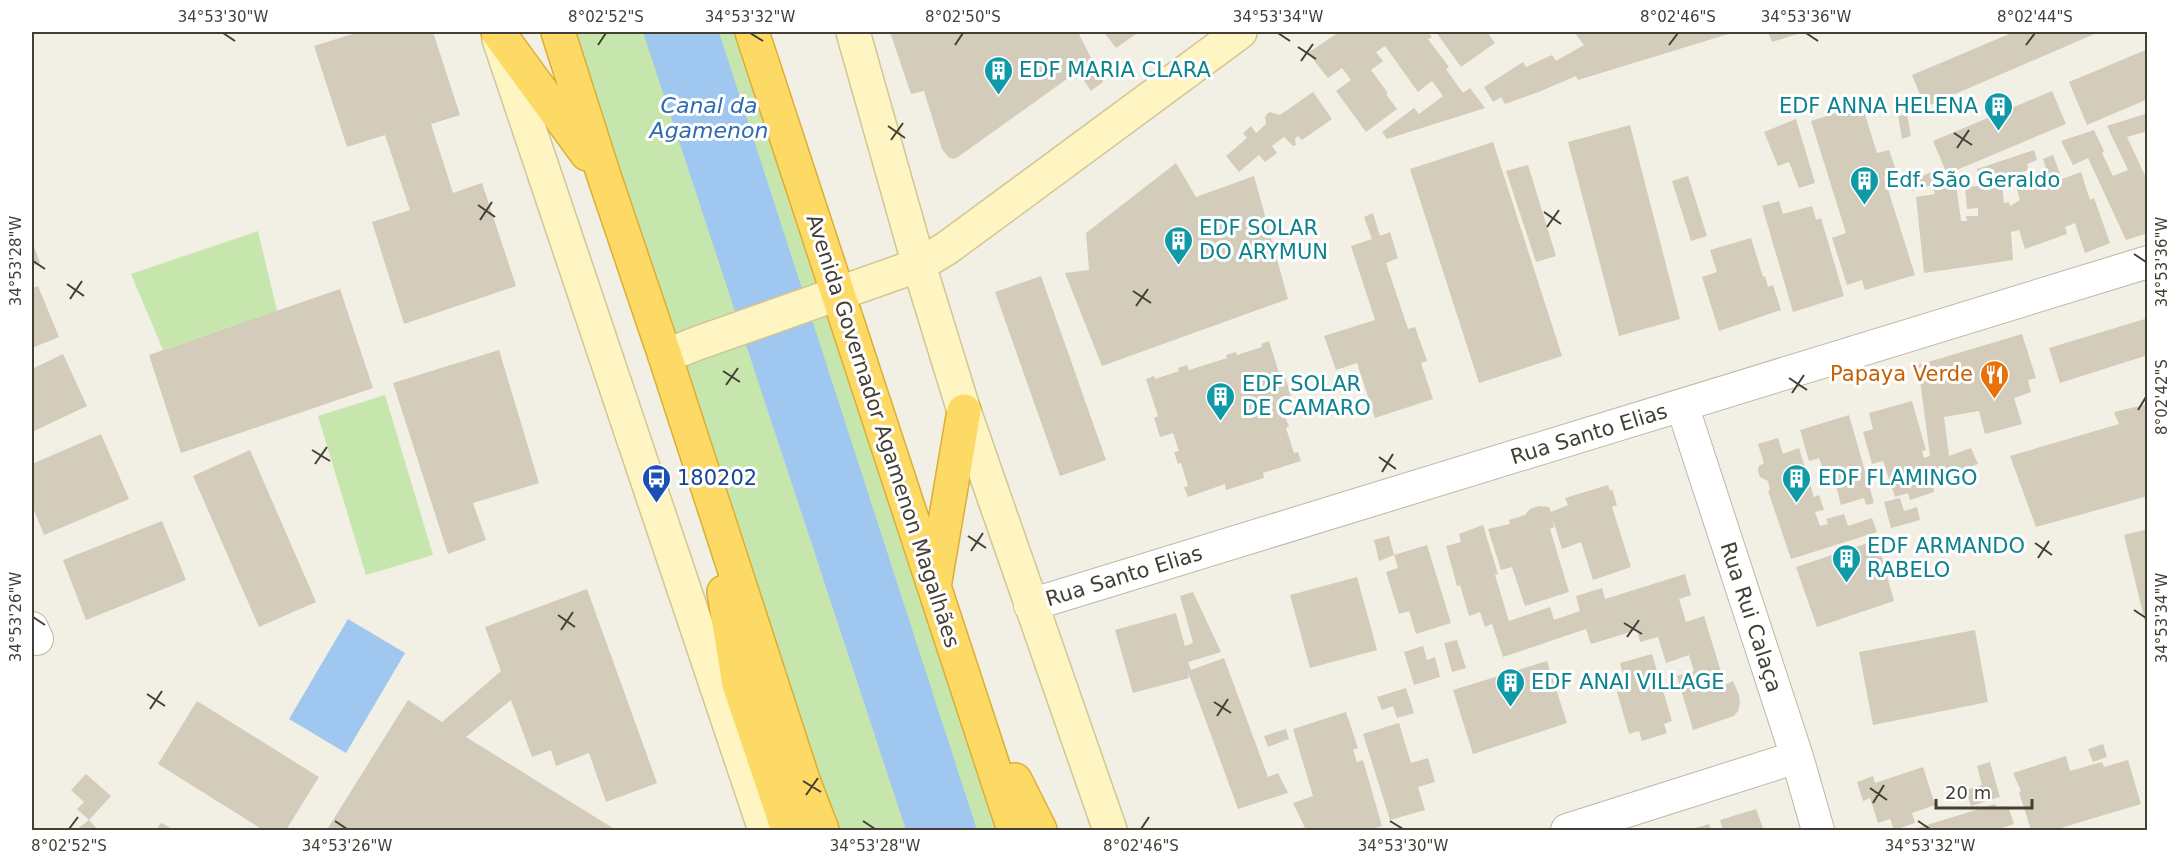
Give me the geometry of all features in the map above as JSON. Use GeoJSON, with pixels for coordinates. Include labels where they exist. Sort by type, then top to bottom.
{"type":"FeatureCollection","features":[{"type":"Feature","properties":{"kind":"highway"},"geometry":{"type":"LineString","coordinates":[[497,32],[604,177]]}},
{"type":"Feature","properties":{"kind":"highway"},"geometry":{"type":"LineString","coordinates":[[558,32],[710,499],[822,831]]}},
{"type":"Feature","properties":{"kind":"highway","name":"Avenida Governador Agamenon Magalhães"},"geometry":{"type":"LineString","coordinates":[[752,32],[826,298],[934,586],[1014,831]]}},
{"type":"Feature","properties":{"kind":"highway"},"geometry":{"type":"LineString","coordinates":[[934,586],[964,411]]}},
{"type":"Feature","properties":{"kind":"highway"},"geometry":{"type":"LineString","coordinates":[[710,499],[738,684],[788,831]]}},
{"type":"Feature","properties":{"kind":"highway"},"geometry":{"type":"LineString","coordinates":[[965,679],[1040,831]]}},
{"type":"Feature","properties":{"kind":"main road"},"geometry":{"type":"LineString","coordinates":[[497,32],[765,831]]}},
{"type":"Feature","properties":{"kind":"main road"},"geometry":{"type":"LineString","coordinates":[[853,32],[919,265],[964,411],[1110,831]]}},
{"type":"Feature","properties":{"kind":"main road"},"geometry":{"type":"LineString","coordinates":[[665,356],[919,265],[947,248],[1240,32]]}},
{"type":"Feature","properties":{"kind":"street","name":"Rua Santo Elias"},"geometry":{"type":"LineString","coordinates":[[1030,605],[2148,262]]}},
{"type":"Feature","properties":{"kind":"street","name":"Rua Rui Calaça"},"geometry":{"type":"LineString","coordinates":[[1682,405],[1797,757],[1818,831]]}},
{"type":"Feature","properties":{"kind":"street"},"geometry":{"type":"LineString","coordinates":[[1567,831],[1797,757]]}},
{"type":"Feature","properties":{"kind":"green space"},"geometry":{"type":"Polygon","coordinates":[[[558,32],[750,32],[999,830],[821,830],[558,32]]]}},
{"type":"Feature","properties":{"kind":"green space"},"geometry":{"type":"Polygon","coordinates":[[[258,231],[277,311],[163,350],[131,274],[258,231]]]}},
{"type":"Feature","properties":{"kind":"green space"},"geometry":{"type":"Polygon","coordinates":[[[385,395],[433,555],[366,575],[318,416],[385,395]]]}},
{"type":"Feature","properties":{"kind":"water","name":"Canal da Agamenon"},"geometry":{"type":"Polygon","coordinates":[[[643,32],[719,32],[977,830],[906,830],[643,32]]]}},
{"type":"Feature","properties":{"kind":"water"},"geometry":{"type":"Polygon","coordinates":[[[348,619],[405,653],[346,753],[289,719],[348,619]]]}},
{"type":"Feature","properties":{"kind":"building"},"geometry":{"type":"Polygon","coordinates":[[[359,32],[433,32],[460,115],[431,124],[453,193],[482,183],[516,286],[404,324],[372,222],[410,210],[385,135],[347,147],[314,46],[359,32]]]}},
{"type":"Feature","properties":{"kind":"building"},"geometry":{"type":"Polygon","coordinates":[[[890,32],[1078,32],[1103,82],[1091,91],[1078,71],[953,159],[948,157],[942,149],[924,91],[911,94],[890,32]]]}},
{"type":"Feature","properties":{"kind":"building"},"geometry":{"type":"Polygon","coordinates":[[[1104,32],[1139,32],[1116,48],[1104,32]]]}},
{"type":"Feature","properties":{"kind":"building"},"geometry":{"type":"Polygon","coordinates":[[[1339,32],[1428,32],[1432,37],[1428,39],[1449,67],[1446,69],[1463,93],[1470,88],[1485,108],[1387,139],[1382,132],[1414,108],[1419,114],[1443,96],[1432,81],[1418,92],[1385,46],[1376,52],[1383,61],[1371,70],[1397,109],[1366,132],[1336,91],[1351,80],[1342,68],[1328,78],[1308,53],[1339,32]]]}},
{"type":"Feature","properties":{"kind":"building"},"geometry":{"type":"Polygon","coordinates":[[[1436,32],[1487,32],[1495,43],[1461,67],[1436,32]]]}},
{"type":"Feature","properties":{"kind":"building"},"geometry":{"type":"Polygon","coordinates":[[[1574,32],[1735,32],[1578,80],[1576,76],[1505,104],[1501,97],[1493,102],[1484,87],[1523,62],[1526,67],[1552,55],[1556,61],[1584,45],[1574,32]]]}},
{"type":"Feature","properties":{"kind":"building"},"geometry":{"type":"Polygon","coordinates":[[[1768,32],[1804,32],[1772,42],[1768,32]]]}},
{"type":"Feature","properties":{"kind":"building"},"geometry":{"type":"Polygon","coordinates":[[[2014,32],[2099,32],[1925,107],[1912,75],[2014,32]]]}},
{"type":"Feature","properties":{"kind":"building"},"geometry":{"type":"Polygon","coordinates":[[[2148,49],[2148,99],[2087,125],[2069,82],[2148,49]]]}},
{"type":"Feature","properties":{"kind":"building","name":"EDF ANNA HELENA"},"geometry":{"type":"Polygon","coordinates":[[[2052,91],[2066,124],[1947,174],[1933,141],[2052,91]]]}},
{"type":"Feature","properties":{"kind":"building"},"geometry":{"type":"Polygon","coordinates":[[[1313,92],[1332,119],[1302,140],[1298,136],[1295,139],[1296,145],[1293,146],[1284,137],[1272,146],[1277,153],[1265,162],[1259,155],[1239,172],[1226,156],[1247,138],[1243,133],[1251,126],[1256,133],[1266,124],[1267,114],[1270,112],[1280,115],[1313,92]]]}},
{"type":"Feature","properties":{"kind":"building","name":"Edf. São Geraldo"},"geometry":{"type":"Polygon","coordinates":[[[1862,105],[1877,153],[1889,150],[1897,173],[1884,177],[1915,275],[1865,290],[1862,280],[1847,285],[1832,238],[1846,233],[1811,121],[1862,105]]]}},
{"type":"Feature","properties":{"kind":"building"},"geometry":{"type":"Polygon","coordinates":[[[2148,113],[2148,131],[2127,137],[2148,182],[2148,233],[2126,240],[2088,158],[2073,165],[2061,141],[2094,130],[2113,176],[2128,170],[2107,126],[2148,113]]]}},
{"type":"Feature","properties":{"kind":"building"},"geometry":{"type":"Polygon","coordinates":[[[1907,114],[1911,136],[1902,139],[1898,115],[1907,114]]]}},
{"type":"Feature","properties":{"kind":"building"},"geometry":{"type":"Polygon","coordinates":[[[1796,119],[1815,183],[1799,188],[1789,162],[1778,166],[1764,132],[1796,119]]]}},
{"type":"Feature","properties":{"kind":"building"},"geometry":{"type":"Polygon","coordinates":[[[1630,125],[1680,319],[1619,336],[1568,142],[1630,125]]]}},
{"type":"Feature","properties":{"kind":"building"},"geometry":{"type":"Polygon","coordinates":[[[1493,142],[1562,356],[1479,383],[1410,169],[1493,142]]]}},
{"type":"Feature","properties":{"kind":"building"},"geometry":{"type":"Polygon","coordinates":[[[2034,150],[2037,160],[2027,164],[2029,170],[1981,183],[1977,169],[2034,150]]]}},
{"type":"Feature","properties":{"kind":"building"},"geometry":{"type":"Polygon","coordinates":[[[2053,155],[2062,179],[2081,172],[2090,200],[2094,198],[2110,243],[2085,253],[2075,223],[2065,227],[2067,234],[2025,249],[2019,230],[2011,232],[2013,260],[1924,273],[1916,197],[1935,194],[1933,187],[1956,184],[1961,221],[1967,221],[1966,216],[1978,216],[1978,208],[1967,209],[1965,187],[2002,184],[2004,203],[2009,202],[2010,206],[2020,200],[2014,180],[2039,172],[2043,183],[2050,180],[2043,159],[2053,155]]]}},
{"type":"Feature","properties":{"kind":"building"},"geometry":{"type":"Polygon","coordinates":[[[1176,163],[1196,197],[1254,176],[1288,299],[1102,366],[1065,273],[1089,270],[1086,233],[1176,163]]]}},
{"type":"Feature","properties":{"kind":"building"},"geometry":{"type":"Polygon","coordinates":[[[1528,165],[1556,256],[1536,262],[1506,171],[1528,165]]]}},
{"type":"Feature","properties":{"kind":"building","name":"EDF ANNA HELENA"},"geometry":{"type":"Polygon","coordinates":[[[1931,172],[1934,184],[1912,191],[1910,182],[1931,172]]]}},
{"type":"Feature","properties":{"kind":"building"},"geometry":{"type":"Polygon","coordinates":[[[1688,176],[1707,236],[1691,241],[1672,181],[1688,176]]]}},
{"type":"Feature","properties":{"kind":"building"},"geometry":{"type":"Polygon","coordinates":[[[1779,201],[1783,214],[1812,206],[1816,220],[1821,218],[1844,296],[1793,312],[1762,206],[1779,201]]]}},
{"type":"Feature","properties":{"kind":"building"},"geometry":{"type":"Polygon","coordinates":[[[1373,213],[1380,236],[1390,232],[1398,258],[1386,263],[1408,329],[1415,327],[1427,361],[1421,363],[1433,399],[1375,418],[1357,363],[1336,370],[1324,336],[1375,320],[1351,246],[1372,239],[1364,217],[1373,213]]]}},
{"type":"Feature","properties":{"kind":"building"},"geometry":{"type":"Polygon","coordinates":[[[1751,238],[1763,277],[1765,276],[1768,287],[1773,285],[1781,310],[1719,331],[1702,277],[1717,272],[1710,250],[1751,238]]]}},
{"type":"Feature","properties":{"kind":"building"},"geometry":{"type":"Polygon","coordinates":[[[32,240],[40,263],[32,266],[32,240]]]}},
{"type":"Feature","properties":{"kind":"building"},"geometry":{"type":"Polygon","coordinates":[[[1041,276],[1106,460],[1060,476],[995,292],[1041,276]]]}},
{"type":"Feature","properties":{"kind":"building"},"geometry":{"type":"Polygon","coordinates":[[[38,286],[59,337],[32,348],[32,288],[38,286]]]}},
{"type":"Feature","properties":{"kind":"building"},"geometry":{"type":"Polygon","coordinates":[[[340,289],[373,388],[181,453],[149,355],[340,289]]]}},
{"type":"Feature","properties":{"kind":"building"},"geometry":{"type":"Polygon","coordinates":[[[2148,318],[2148,355],[2060,383],[2049,348],[2148,318]]]}},
{"type":"Feature","properties":{"kind":"building"},"geometry":{"type":"Polygon","coordinates":[[[2022,334],[2036,378],[2028,380],[2031,392],[2014,398],[2022,424],[1985,434],[1979,411],[1944,417],[1949,456],[1971,448],[1978,464],[1933,480],[1934,492],[1910,500],[1908,493],[1895,497],[1883,461],[1872,464],[1863,432],[1873,429],[1869,413],[1912,401],[1926,450],[1922,451],[1924,458],[1930,456],[1918,365],[2022,334]]]}},
{"type":"Feature","properties":{"kind":"building","name":"EDF SOLAR DE CAMARO"},"geometry":{"type":"Polygon","coordinates":[[[1269,341],[1281,379],[1285,377],[1291,396],[1277,401],[1282,418],[1285,417],[1289,426],[1286,428],[1294,453],[1298,452],[1301,461],[1263,473],[1264,478],[1226,490],[1225,484],[1188,497],[1184,487],[1188,486],[1181,463],[1178,464],[1174,452],[1179,451],[1173,433],[1160,437],[1154,418],[1158,416],[1146,379],[1154,376],[1155,379],[1179,371],[1178,368],[1187,365],[1189,370],[1227,358],[1226,355],[1236,352],[1237,355],[1262,347],[1261,344],[1269,341]]]}},
{"type":"Feature","properties":{"kind":"building"},"geometry":{"type":"Polygon","coordinates":[[[499,350],[539,483],[473,503],[486,540],[448,554],[393,383],[499,350]]]}},
{"type":"Feature","properties":{"kind":"building"},"geometry":{"type":"Polygon","coordinates":[[[63,354],[87,406],[32,432],[32,369],[63,354]]]}},
{"type":"Feature","properties":{"kind":"building"},"geometry":{"type":"Polygon","coordinates":[[[2148,404],[2148,496],[2036,527],[2010,456],[2119,424],[2114,412],[2148,404]]]}},
{"type":"Feature","properties":{"kind":"building","name":"EDF FLAMINGO"},"geometry":{"type":"Polygon","coordinates":[[[1849,415],[1874,503],[1866,505],[1864,498],[1841,505],[1835,482],[1829,484],[1819,458],[1809,461],[1800,430],[1849,415]]]}},
{"type":"Feature","properties":{"kind":"building"},"geometry":{"type":"Polygon","coordinates":[[[101,434],[129,499],[44,535],[32,505],[32,464],[101,434]]]}},
{"type":"Feature","properties":{"kind":"building","name":"EDF FLAMINGO"},"geometry":{"type":"Polygon","coordinates":[[[1778,438],[1783,454],[1799,448],[1814,497],[1819,495],[1824,510],[1815,512],[1820,526],[1828,524],[1826,519],[1844,514],[1848,526],[1872,518],[1877,532],[1791,559],[1768,491],[1770,490],[1768,481],[1760,477],[1758,471],[1759,466],[1764,463],[1758,444],[1778,438]]]}},
{"type":"Feature","properties":{"kind":"building"},"geometry":{"type":"Polygon","coordinates":[[[250,450],[316,602],[259,627],[193,476],[250,450]]]}},
{"type":"Feature","properties":{"kind":"building"},"geometry":{"type":"Polygon","coordinates":[[[1608,485],[1610,491],[1612,489],[1617,505],[1612,507],[1631,567],[1593,580],[1581,542],[1562,549],[1553,520],[1554,527],[1550,529],[1569,592],[1525,606],[1512,567],[1501,570],[1488,529],[1510,524],[1509,520],[1525,515],[1530,509],[1539,506],[1549,507],[1551,512],[1568,505],[1565,498],[1608,485]]]}},
{"type":"Feature","properties":{"kind":"building"},"geometry":{"type":"Polygon","coordinates":[[[1900,498],[1904,511],[1917,507],[1920,520],[1891,528],[1884,502],[1900,498]]]}},
{"type":"Feature","properties":{"kind":"building"},"geometry":{"type":"Polygon","coordinates":[[[162,521],[186,580],[86,620],[63,560],[162,521]]]}},
{"type":"Feature","properties":{"kind":"building"},"geometry":{"type":"Polygon","coordinates":[[[1483,525],[1509,621],[1550,607],[1554,620],[1580,611],[1576,596],[1602,588],[1605,599],[1685,574],[1691,595],[1679,599],[1686,622],[1704,616],[1725,685],[1733,681],[1739,695],[1738,711],[1734,716],[1693,730],[1677,676],[1694,671],[1689,655],[1666,663],[1658,637],[1640,642],[1637,630],[1591,644],[1586,629],[1503,657],[1492,624],[1485,627],[1480,612],[1469,616],[1460,585],[1457,586],[1446,546],[1461,542],[1459,534],[1483,525]]]}},
{"type":"Feature","properties":{"kind":"building"},"geometry":{"type":"Polygon","coordinates":[[[2148,529],[2148,629],[2147,630],[2124,535],[2148,529]]]}},
{"type":"Feature","properties":{"kind":"building"},"geometry":{"type":"Polygon","coordinates":[[[1389,536],[1394,555],[1379,561],[1374,540],[1389,536]]]}},
{"type":"Feature","properties":{"kind":"building","name":"EDF ARMANDO RABELO"},"geometry":{"type":"Polygon","coordinates":[[[1877,540],[1894,601],[1817,627],[1796,567],[1877,540]]]}},
{"type":"Feature","properties":{"kind":"building"},"geometry":{"type":"Polygon","coordinates":[[[1427,545],[1451,623],[1416,634],[1409,611],[1399,614],[1386,572],[1398,568],[1394,555],[1427,545]]]}},
{"type":"Feature","properties":{"kind":"building"},"geometry":{"type":"Polygon","coordinates":[[[1357,577],[1377,650],[1310,668],[1290,595],[1357,577]]]}},
{"type":"Feature","properties":{"kind":"building"},"geometry":{"type":"Polygon","coordinates":[[[587,589],[657,783],[606,802],[589,753],[556,766],[551,750],[532,757],[511,700],[466,737],[616,830],[331,830],[328,828],[408,700],[442,722],[501,671],[485,627],[587,589]]]}},
{"type":"Feature","properties":{"kind":"building"},"geometry":{"type":"Polygon","coordinates":[[[1193,592],[1221,652],[1188,662],[1191,670],[1224,658],[1268,777],[1278,773],[1288,793],[1238,809],[1188,672],[1189,678],[1133,693],[1115,630],[1176,613],[1185,646],[1193,643],[1180,596],[1193,592]]]}},
{"type":"Feature","properties":{"kind":"building"},"geometry":{"type":"Polygon","coordinates":[[[1975,630],[1988,702],[1873,725],[1859,652],[1975,630]]]}},
{"type":"Feature","properties":{"kind":"building"},"geometry":{"type":"Polygon","coordinates":[[[1457,640],[1466,668],[1452,672],[1444,643],[1457,640]]]}},
{"type":"Feature","properties":{"kind":"building"},"geometry":{"type":"Polygon","coordinates":[[[1423,646],[1427,660],[1435,657],[1440,677],[1414,685],[1404,652],[1423,646]]]}},
{"type":"Feature","properties":{"kind":"building","name":"EDF ANAI VILLAGE"},"geometry":{"type":"Polygon","coordinates":[[[1652,654],[1672,721],[1664,724],[1667,733],[1642,741],[1639,731],[1629,734],[1617,692],[1627,689],[1620,663],[1652,654]]]}},
{"type":"Feature","properties":{"kind":"building","name":"EDF ANAI VILLAGE"},"geometry":{"type":"Polygon","coordinates":[[[1547,661],[1567,723],[1473,754],[1453,690],[1547,661]]]}},
{"type":"Feature","properties":{"kind":"building"},"geometry":{"type":"Polygon","coordinates":[[[1406,688],[1414,713],[1397,718],[1393,706],[1382,710],[1377,697],[1406,688]]]}},
{"type":"Feature","properties":{"kind":"building"},"geometry":{"type":"Polygon","coordinates":[[[197,701],[319,777],[286,830],[263,830],[158,764],[197,701]]]}},
{"type":"Feature","properties":{"kind":"building"},"geometry":{"type":"Polygon","coordinates":[[[1346,712],[1358,748],[1353,750],[1357,762],[1363,760],[1382,826],[1367,830],[1306,830],[1293,803],[1313,796],[1293,729],[1346,712]]]}},
{"type":"Feature","properties":{"kind":"building"},"geometry":{"type":"Polygon","coordinates":[[[1399,723],[1411,763],[1428,758],[1435,782],[1418,787],[1425,810],[1390,820],[1363,734],[1399,723]]]}},
{"type":"Feature","properties":{"kind":"building"},"geometry":{"type":"Polygon","coordinates":[[[1286,729],[1289,739],[1268,747],[1264,736],[1286,729]]]}},
{"type":"Feature","properties":{"kind":"building"},"geometry":{"type":"Polygon","coordinates":[[[2103,744],[2107,757],[2093,762],[2088,749],[2103,744]]]}},
{"type":"Feature","properties":{"kind":"building"},"geometry":{"type":"Polygon","coordinates":[[[2066,756],[2070,771],[2102,762],[2104,767],[2128,760],[2141,804],[2054,830],[2031,830],[2019,792],[2021,791],[2013,773],[2066,756]]]}},
{"type":"Feature","properties":{"kind":"building"},"geometry":{"type":"Polygon","coordinates":[[[1990,762],[2000,797],[1971,806],[1966,790],[1982,785],[1977,766],[1990,762]]]}},
{"type":"Feature","properties":{"kind":"building"},"geometry":{"type":"Polygon","coordinates":[[[1923,767],[1935,805],[1912,813],[1915,823],[1894,830],[1890,819],[1878,823],[1870,798],[1863,801],[1857,782],[1873,776],[1875,783],[1923,767]]]}},
{"type":"Feature","properties":{"kind":"building"},"geometry":{"type":"Polygon","coordinates":[[[86,774],[111,796],[89,820],[77,809],[84,802],[71,790],[86,774]]]}},
{"type":"Feature","properties":{"kind":"building"},"geometry":{"type":"Polygon","coordinates":[[[1995,804],[1997,809],[2008,806],[2014,824],[2002,828],[2003,830],[1911,830],[1995,804]]]}},
{"type":"Feature","properties":{"kind":"building"},"geometry":{"type":"Polygon","coordinates":[[[1756,809],[1763,828],[1768,830],[1723,830],[1720,820],[1756,809]]]}},
{"type":"Feature","properties":{"kind":"building"},"geometry":{"type":"Polygon","coordinates":[[[89,820],[98,830],[76,830],[89,820]]]}},
{"type":"Feature","properties":{"kind":"building"},"geometry":{"type":"Polygon","coordinates":[[[161,823],[175,830],[156,830],[161,823]]]}},
{"type":"Feature","properties":{"kind":"building"},"geometry":{"type":"Polygon","coordinates":[[[1709,824],[1711,830],[1689,830],[1709,824]]]}},
{"type":"Feature","properties":{"kind":"place","name":"EDF MARIA CLARA"},"geometry":{"type":"Point","coordinates":[998,96]}},
{"type":"Feature","properties":{"kind":"place","name":"EDF ANNA HELENA"},"geometry":{"type":"Point","coordinates":[1999,132]}},
{"type":"Feature","properties":{"kind":"place","name":"Edf. São Geraldo"},"geometry":{"type":"Point","coordinates":[1865,206]}},
{"type":"Feature","properties":{"kind":"place","name":"EDF SOLAR DO ARYMUN"},"geometry":{"type":"Point","coordinates":[1178,266]}},
{"type":"Feature","properties":{"kind":"place","name":"Papaya Verde"},"geometry":{"type":"Point","coordinates":[1994,400]}},
{"type":"Feature","properties":{"kind":"place","name":"EDF SOLAR DE CAMARO"},"geometry":{"type":"Point","coordinates":[1221,422]}},
{"type":"Feature","properties":{"kind":"place","name":"180202"},"geometry":{"type":"Point","coordinates":[656,504]}},
{"type":"Feature","properties":{"kind":"place","name":"EDF FLAMINGO"},"geometry":{"type":"Point","coordinates":[1797,504]}},
{"type":"Feature","properties":{"kind":"place","name":"EDF ARMANDO RABELO"},"geometry":{"type":"Point","coordinates":[1846,584]}},
{"type":"Feature","properties":{"kind":"place","name":"EDF ANAI VILLAGE"},"geometry":{"type":"Point","coordinates":[1510,708]}}]}
